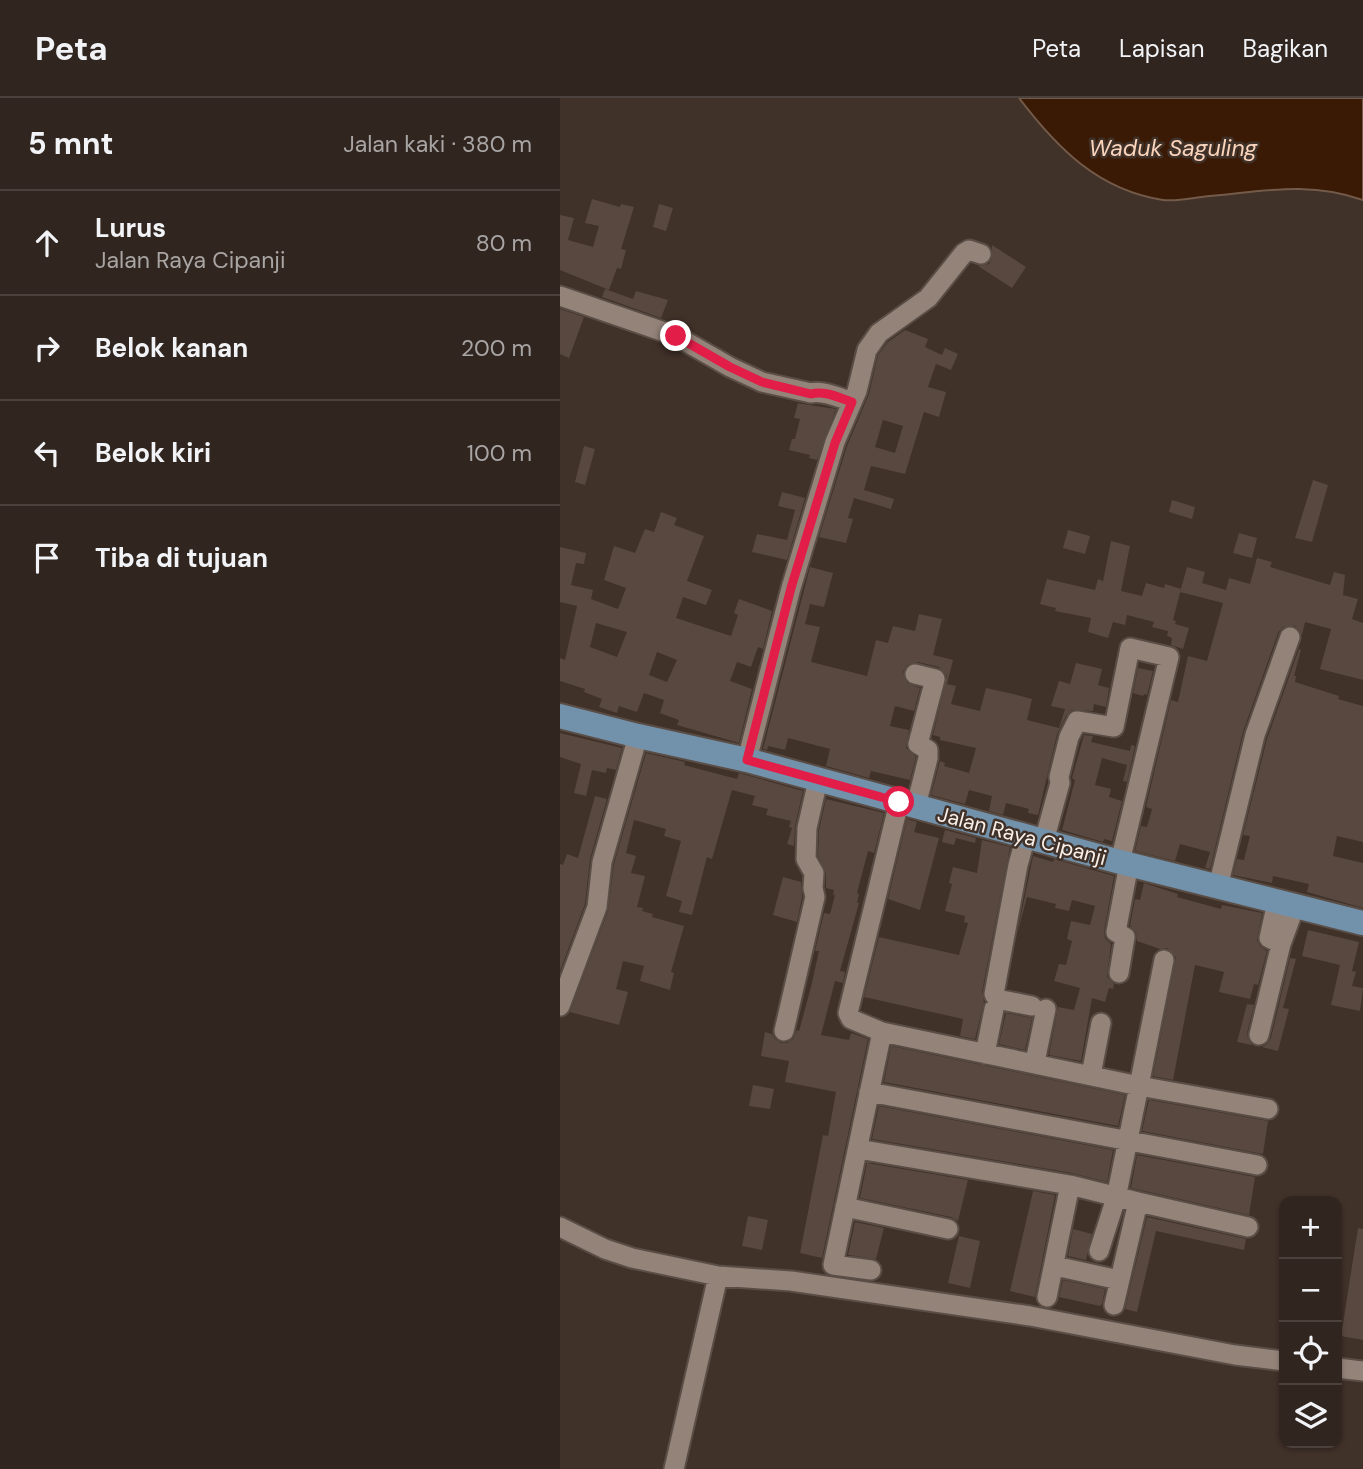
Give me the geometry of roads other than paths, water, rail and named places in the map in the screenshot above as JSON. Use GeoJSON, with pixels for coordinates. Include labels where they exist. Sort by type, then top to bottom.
{"type":"FeatureCollection","features":[{"type":"Feature","properties":{"kind":"main road","name":"Jalan Raya Cipanji"},"geometry":{"type":"LineString","coordinates":[[560,716],[747,760],[1218,887],[1286,904],[1362,917]]}},
{"type":"Feature","properties":{"kind":"street"},"geometry":{"type":"LineString","coordinates":[[747,760],[791,588],[835,443],[862,373],[865,355],[875,338],[928,298],[964,253],[969,250],[981,254]]}},
{"type":"Feature","properties":{"kind":"street"},"geometry":{"type":"LineString","coordinates":[[560,296],[676,336],[762,382],[811,394],[816,391],[852,402]]}},
{"type":"Feature","properties":{"kind":"street"},"geometry":{"type":"LineString","coordinates":[[1218,887],[1255,735],[1290,637]]}},
{"type":"Feature","properties":{"kind":"street"},"geometry":{"type":"LineString","coordinates":[[1035,1062],[1039,1007],[997,999],[994,994],[1018,865],[1035,839],[1060,783],[1059,777],[1069,737],[1077,721],[1114,727],[1130,648],[1169,657],[1124,863],[1116,932],[1125,937],[1119,973]]}},
{"type":"Feature","properties":{"kind":"street"},"geometry":{"type":"LineString","coordinates":[[915,674],[935,678],[918,744],[928,750],[928,758],[907,804],[848,1013],[851,1019],[882,1032],[1035,1062],[1139,1086],[1268,1109]]}},
{"type":"Feature","properties":{"kind":"street"},"geometry":{"type":"LineString","coordinates":[[560,1006],[597,907],[602,862],[638,736]]}},
{"type":"Feature","properties":{"kind":"street"},"geometry":{"type":"LineString","coordinates":[[784,1031],[815,897],[814,873],[806,859],[807,828],[818,780]]}},
{"type":"Feature","properties":{"kind":"street"},"geometry":{"type":"LineString","coordinates":[[1259,1035],[1280,944],[1286,904]]}},
{"type":"Feature","properties":{"kind":"street"},"geometry":{"type":"LineString","coordinates":[[1099,1251],[1116,1198],[1164,960]]}},
{"type":"Feature","properties":{"kind":"street"},"geometry":{"type":"LineString","coordinates":[[985,1054],[994,1009]]}},
{"type":"Feature","properties":{"kind":"street"},"geometry":{"type":"LineString","coordinates":[[1091,1075],[1101,1023]]}},
{"type":"Feature","properties":{"kind":"street"},"geometry":{"type":"LineString","coordinates":[[871,1270],[833,1265],[882,1032]]}},
{"type":"Feature","properties":{"kind":"street"},"geometry":{"type":"LineString","coordinates":[[869,1091],[1256,1165]]}},
{"type":"Feature","properties":{"kind":"street"},"geometry":{"type":"LineString","coordinates":[[858,1149],[1070,1185],[1248,1227]]}},
{"type":"Feature","properties":{"kind":"street"},"geometry":{"type":"LineString","coordinates":[[1047,1297],[1070,1185]]}},
{"type":"Feature","properties":{"kind":"street"},"geometry":{"type":"LineString","coordinates":[[1114,1305],[1138,1202]]}},
{"type":"Feature","properties":{"kind":"street"},"geometry":{"type":"LineString","coordinates":[[845,1207],[948,1229]]}},
{"type":"Feature","properties":{"kind":"street"},"geometry":{"type":"LineString","coordinates":[[560,1227],[623,1255],[718,1276],[791,1281],[1030,1316],[1279,1360]]}},
{"type":"Feature","properties":{"kind":"street"},"geometry":{"type":"LineString","coordinates":[[1055,1266],[1119,1280]]}},
{"type":"Feature","properties":{"kind":"street"},"geometry":{"type":"LineString","coordinates":[[674,1469],[718,1276]]}},
{"type":"Feature","properties":{"kind":"street"},"geometry":{"type":"LineString","coordinates":[[1342,1369],[1363,1371]]}},
{"type":"Feature","properties":{"kind":"water","name":"Waduk Saguling"},"geometry":{"type":"Polygon","coordinates":[[[1019,98],[1363,98],[1363,200],[1343,194],[1306,189],[1174,200],[1140,195],[1118,187],[1081,164],[1048,134],[1019,98]]]}}]}
